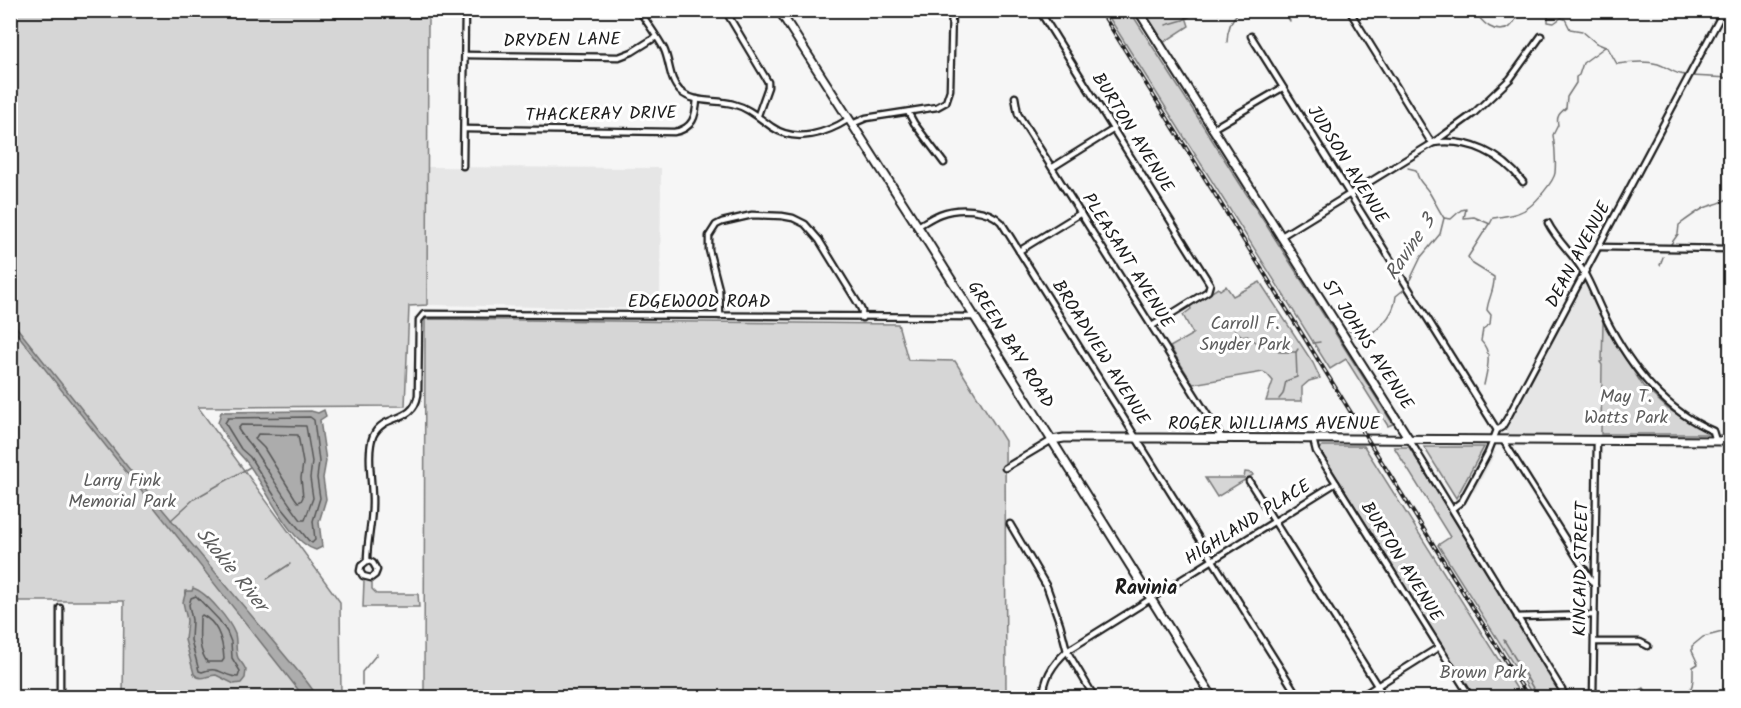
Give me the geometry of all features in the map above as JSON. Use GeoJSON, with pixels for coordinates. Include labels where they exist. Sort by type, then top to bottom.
{"type":"FeatureCollection","features":[{"type":"Feature","properties":{"kind":"street"},"geometry":{"type":"LineString","coordinates":[[463,166],[465,10]]}},
{"type":"Feature","properties":{"kind":"street"},"geometry":{"type":"LineString","coordinates":[[639,10],[664,50],[676,86],[683,93],[697,99]]}},
{"type":"Feature","properties":{"kind":"street"},"geometry":{"type":"LineString","coordinates":[[726,10],[768,82],[758,115]]}},
{"type":"Feature","properties":{"kind":"street","name":"GREEN BAY ROAD"},"geometry":{"type":"LineString","coordinates":[[779,10],[918,226],[1213,698]]}},
{"type":"Feature","properties":{"kind":"street","name":"BURTON AVENUE"},"geometry":{"type":"LineString","coordinates":[[1040,10],[1210,284],[1209,290],[1152,326]]}},
{"type":"Feature","properties":{"kind":"street","name":"ST JOHNS AVENUE"},"geometry":{"type":"LineString","coordinates":[[1138,10],[1409,439],[1568,698]]}},
{"type":"Feature","properties":{"kind":"street"},"geometry":{"type":"LineString","coordinates":[[1349,10],[1433,143],[1470,145],[1491,152],[1512,168],[1523,182]]}},
{"type":"Feature","properties":{"kind":"street","name":"DEAN AVENUE"},"geometry":{"type":"LineString","coordinates":[[1452,508],[1462,501],[1497,430],[1502,427],[1508,417],[1725,10]]}},
{"type":"Feature","properties":{"kind":"street","name":"THACKERAY DRIVE"},"geometry":{"type":"LineString","coordinates":[[464,129],[674,132],[692,122],[697,99],[734,104],[758,115],[774,128],[793,135],[826,133],[850,122],[866,118],[937,107],[948,98],[953,12]]}},
{"type":"Feature","properties":{"kind":"street","name":"JUDSON AVENUE"},"geometry":{"type":"LineString","coordinates":[[1251,36],[1497,430]]}},
{"type":"Feature","properties":{"kind":"street"},"geometry":{"type":"LineString","coordinates":[[1280,237],[1433,143],[1473,114],[1496,94],[1525,60],[1541,36]]}},
{"type":"Feature","properties":{"kind":"street","name":"DRYDEN LANE"},"geometry":{"type":"LineString","coordinates":[[465,55],[619,57],[656,37]]}},
{"type":"Feature","properties":{"kind":"street"},"geometry":{"type":"LineString","coordinates":[[1212,129],[1282,88]]}},
{"type":"Feature","properties":{"kind":"street","name":"PLEASANT AVENUE"},"geometry":{"type":"LineString","coordinates":[[1015,97],[1018,114],[1222,438]]}},
{"type":"Feature","properties":{"kind":"street"},"geometry":{"type":"LineString","coordinates":[[908,112],[944,163]]}},
{"type":"Feature","properties":{"kind":"street"},"geometry":{"type":"LineString","coordinates":[[1053,167],[1114,129]]}},
{"type":"Feature","properties":{"kind":"street","name":"BROADVIEW AVENUE"},"geometry":{"type":"LineString","coordinates":[[918,226],[947,212],[986,213],[995,216],[1001,222],[1299,698]]}},
{"type":"Feature","properties":{"kind":"street"},"geometry":{"type":"LineString","coordinates":[[1019,251],[1081,213]]}},
{"type":"Feature","properties":{"kind":"street"},"geometry":{"type":"LineString","coordinates":[[720,316],[720,298],[709,250],[709,236],[716,225],[722,222],[752,215],[794,218],[811,229],[859,305],[862,318]]}},
{"type":"Feature","properties":{"kind":"street"},"geometry":{"type":"LineString","coordinates":[[1548,224],[1584,273],[1606,320],[1645,381],[1682,414],[1713,430],[1716,441]]}},
{"type":"Feature","properties":{"kind":"street"},"geometry":{"type":"LineString","coordinates":[[1599,247],[1731,249]]}},
{"type":"Feature","properties":{"kind":"street","name":"EDGEWOOD ROAD"},"geometry":{"type":"LineString","coordinates":[[367,561],[372,506],[370,448],[373,437],[382,425],[410,413],[415,405],[418,395],[419,320],[427,313],[975,318]]}},
{"type":"Feature","properties":{"kind":"street","name":"ROGER WILLIAMS AVENUE"},"geometry":{"type":"LineString","coordinates":[[1005,468],[1052,440],[1064,438],[1731,441]]}},
{"type":"Feature","properties":{"kind":"street","name":"BURTON AVENUE"},"geometry":{"type":"LineString","coordinates":[[1313,439],[1316,451],[1471,698]]}},
{"type":"Feature","properties":{"kind":"street"},"geometry":{"type":"LineString","coordinates":[[1503,440],[1595,586]]}},
{"type":"Feature","properties":{"kind":"street","name":"KINCAID STREET"},"geometry":{"type":"LineString","coordinates":[[1593,698],[1597,440]]}},
{"type":"Feature","properties":{"kind":"street"},"geometry":{"type":"LineString","coordinates":[[1250,481],[1385,698]]}},
{"type":"Feature","properties":{"kind":"street","name":"HIGHLAND PLACE"},"geometry":{"type":"LineString","coordinates":[[1043,698],[1047,676],[1056,661],[1066,651],[1336,483]]}},
{"type":"Feature","properties":{"kind":"street"},"geometry":{"type":"LineString","coordinates":[[1010,524],[1047,587],[1060,624],[1066,651],[1095,698]]}},
{"type":"Feature","properties":{"kind":"street"},"geometry":{"type":"LineString","coordinates":[[60,608],[60,698]]}},
{"type":"Feature","properties":{"kind":"street"},"geometry":{"type":"LineString","coordinates":[[1517,617],[1594,615]]}},
{"type":"Feature","properties":{"kind":"street"},"geometry":{"type":"LineString","coordinates":[[1595,642],[1640,642],[1648,646]]}},
{"type":"Feature","properties":{"kind":"street"},"geometry":{"type":"LineString","coordinates":[[1358,698],[1438,647]]}},
{"type":"Feature","properties":{"kind":"shaded area"},"geometry":{"type":"Polygon","coordinates":[[[427,167],[661,168],[660,309],[427,305],[427,167]]]}},
{"type":"Feature","properties":{"kind":"shaded area"},"geometry":{"type":"Polygon","coordinates":[[[1584,282],[1588,285],[1603,323],[1601,437],[1509,437],[1504,428],[1508,426],[1584,282]]]}},
{"type":"Feature","properties":{"kind":"shaded area"},"geometry":{"type":"Polygon","coordinates":[[[1461,447],[1484,447],[1496,452],[1475,491],[1456,498],[1448,486],[1461,447]]]}},
{"type":"Feature","properties":{"kind":"green space","name":"Larry Fink Memorial Park"},"geometry":{"type":"Polygon","coordinates":[[[335,10],[336,18],[428,18],[427,305],[409,306],[405,406],[198,407],[340,602],[341,697],[123,697],[124,601],[11,601],[10,11],[335,10]]]}},
{"type":"Feature","properties":{"kind":"green space"},"geometry":{"type":"Polygon","coordinates":[[[1105,11],[1130,11],[1393,424],[1388,426],[1346,359],[1330,369],[1105,11]]]}},
{"type":"Feature","properties":{"kind":"green space"},"geometry":{"type":"Polygon","coordinates":[[[1142,11],[1184,11],[1189,26],[1163,43],[1142,11]]]}},
{"type":"Feature","properties":{"kind":"green space","name":"Carroll F. Snyder Park"},"geometry":{"type":"Polygon","coordinates":[[[1260,282],[1313,363],[1320,378],[1309,381],[1302,387],[1302,401],[1266,401],[1273,381],[1263,372],[1193,384],[1170,347],[1193,334],[1183,315],[1191,309],[1190,306],[1218,288],[1220,290],[1226,286],[1233,296],[1260,282]]]}},
{"type":"Feature","properties":{"kind":"green space"},"geometry":{"type":"Polygon","coordinates":[[[425,319],[898,324],[908,360],[955,361],[1005,441],[1006,697],[424,698],[425,319]]]}},
{"type":"Feature","properties":{"kind":"green space","name":"May T. Watts Park"},"geometry":{"type":"Polygon","coordinates":[[[1603,323],[1643,386],[1668,409],[1710,434],[1601,434],[1602,365],[1600,362],[1602,361],[1603,323]]]}},
{"type":"Feature","properties":{"kind":"green space","name":"Brown Park"},"geometry":{"type":"Polygon","coordinates":[[[1322,446],[1364,446],[1522,697],[1474,697],[1319,449],[1322,446]]]}},
{"type":"Feature","properties":{"kind":"green space"},"geometry":{"type":"Polygon","coordinates":[[[1394,447],[1409,447],[1564,697],[1534,697],[1438,545],[1450,537],[1394,447]]]}},
{"type":"Feature","properties":{"kind":"green space"},"geometry":{"type":"Polygon","coordinates":[[[1424,447],[1484,447],[1456,498],[1424,447]]]}},
{"type":"Feature","properties":{"kind":"green space"},"geometry":{"type":"Polygon","coordinates":[[[1245,472],[1253,475],[1217,497],[1205,478],[1244,478],[1245,472]]]}},
{"type":"Feature","properties":{"kind":"green space"},"geometry":{"type":"Polygon","coordinates":[[[364,580],[372,580],[372,589],[377,594],[418,594],[419,607],[363,607],[364,580]]]}},
{"type":"Feature","properties":{"kind":"water"},"geometry":{"type":"Polygon","coordinates":[[[10,319],[138,480],[318,697],[304,697],[11,326],[10,319]]]}},
{"type":"Feature","properties":{"kind":"water"},"geometry":{"type":"Polygon","coordinates":[[[324,410],[326,416],[320,420],[326,461],[323,478],[326,499],[319,522],[322,547],[316,550],[305,545],[295,536],[253,470],[218,423],[221,412],[311,411],[318,413],[324,410]]]}},
{"type":"Feature","properties":{"kind":"water"},"geometry":{"type":"Polygon","coordinates":[[[193,588],[211,601],[232,628],[236,637],[238,658],[246,670],[245,678],[241,683],[234,684],[216,675],[202,678],[194,674],[185,640],[187,620],[183,602],[186,591],[192,591],[193,588]]]}},
{"type":"Feature","properties":{"kind":"waterway","name":"Ravine 3"},"geometry":{"type":"LineString","coordinates":[[1166,25],[1183,20],[1202,10]]}},
{"type":"Feature","properties":{"kind":"waterway","name":"Ravine 3"},"geometry":{"type":"LineString","coordinates":[[1218,10],[1219,13],[1223,10]]}},
{"type":"Feature","properties":{"kind":"waterway","name":"Ravine 3"},"geometry":{"type":"LineString","coordinates":[[1238,10],[1245,16],[1253,14],[1256,10]]}},
{"type":"Feature","properties":{"kind":"waterway"},"geometry":{"type":"LineString","coordinates":[[1283,10],[1290,21]]}},
{"type":"Feature","properties":{"kind":"waterway","name":"Ravine 3"},"geometry":{"type":"LineString","coordinates":[[1475,10],[1485,23],[1499,30],[1510,27],[1520,10]]}},
{"type":"Feature","properties":{"kind":"waterway","name":"Ravine 3"},"geometry":{"type":"LineString","coordinates":[[1548,10],[1548,22],[1554,23],[1561,18],[1565,19],[1570,29],[1582,31],[1596,43],[1608,48],[1617,64],[1653,63],[1686,75]]}},
{"type":"Feature","properties":{"kind":"waterway"},"geometry":{"type":"LineString","coordinates":[[1227,42],[1230,25],[1240,12]]}},
{"type":"Feature","properties":{"kind":"waterway","name":"Ravine 3"},"geometry":{"type":"LineString","coordinates":[[1408,284],[1421,257],[1440,234],[1444,218],[1451,219],[1461,210],[1466,209],[1464,218],[1474,217],[1490,224],[1493,218],[1525,210],[1544,191],[1555,173],[1553,135],[1558,125],[1558,117],[1566,108],[1567,97],[1576,83],[1576,77],[1583,63],[1605,47]]}},
{"type":"Feature","properties":{"kind":"waterway","name":"Ravine 3"},"geometry":{"type":"LineString","coordinates":[[1691,76],[1730,78]]}},
{"type":"Feature","properties":{"kind":"waterway"},"geometry":{"type":"LineString","coordinates":[[1408,168],[1416,170],[1444,218]]}},
{"type":"Feature","properties":{"kind":"waterway","name":"Ravine 3"},"geometry":{"type":"LineString","coordinates":[[1671,244],[1678,234],[1679,225],[1704,208],[1721,203],[1730,197]]}},
{"type":"Feature","properties":{"kind":"waterway"},"geometry":{"type":"LineString","coordinates":[[1484,385],[1488,356],[1481,341],[1483,329],[1490,324],[1491,315],[1487,310],[1494,277],[1473,264],[1468,257],[1489,224]]}},
{"type":"Feature","properties":{"kind":"waterway"},"geometry":{"type":"LineString","coordinates":[[1660,265],[1663,257]]}},
{"type":"Feature","properties":{"kind":"waterway","name":"Ravine 3"},"geometry":{"type":"LineString","coordinates":[[1349,331],[1356,336],[1363,336],[1377,329],[1388,317],[1396,296],[1406,288]]}},
{"type":"Feature","properties":{"kind":"waterway","name":"Ravine 3"},"geometry":{"type":"LineString","coordinates":[[1233,324],[1242,336],[1246,335],[1259,344],[1271,345],[1280,352],[1296,352]]}},
{"type":"Feature","properties":{"kind":"waterway","name":"Ravine 3"},"geometry":{"type":"LineString","coordinates":[[1313,343],[1320,342]]}},
{"type":"Feature","properties":{"kind":"waterway","name":"Ravine 3"},"geometry":{"type":"LineString","coordinates":[[1279,399],[1283,394],[1286,381],[1297,377],[1296,352],[1298,349]]}},
{"type":"Feature","properties":{"kind":"waterway"},"geometry":{"type":"LineString","coordinates":[[171,520],[194,499],[250,467]]}},
{"type":"Feature","properties":{"kind":"waterway"},"geometry":{"type":"LineString","coordinates":[[267,579],[290,564]]}},
{"type":"Feature","properties":{"kind":"waterway","name":"Ravine 3"},"geometry":{"type":"LineString","coordinates":[[1679,698],[1690,689],[1693,682],[1693,667],[1698,664],[1692,646],[1703,637],[1730,630]]}},
{"type":"Feature","properties":{"kind":"waterway"},"geometry":{"type":"LineString","coordinates":[[1504,640],[1527,678]]}},
{"type":"Feature","properties":{"kind":"waterway"},"geometry":{"type":"LineString","coordinates":[[362,685],[362,672],[377,654]]}},
{"type":"Feature","properties":{"kind":"waterway"},"geometry":{"type":"LineString","coordinates":[[1525,680],[1527,678],[1539,698]]}},
{"type":"Feature","properties":{"kind":"waterway","name":"Ravine 3"},"geometry":{"type":"LineString","coordinates":[[1637,698],[1636,692],[1644,688],[1655,698]]}},
{"type":"Feature","properties":{"kind":"railway"},"geometry":{"type":"LineString","coordinates":[[1100,10],[1529,698]]}},
{"type":"Feature","properties":{"kind":"district","name":"Ravinia"},"geometry":{"type":"Point","coordinates":[1146,589]}},
{"type":"Feature","properties":{"kind":"water label","name":"Skokie River"},"geometry":{"type":"Point","coordinates":[231,570]}}]}
